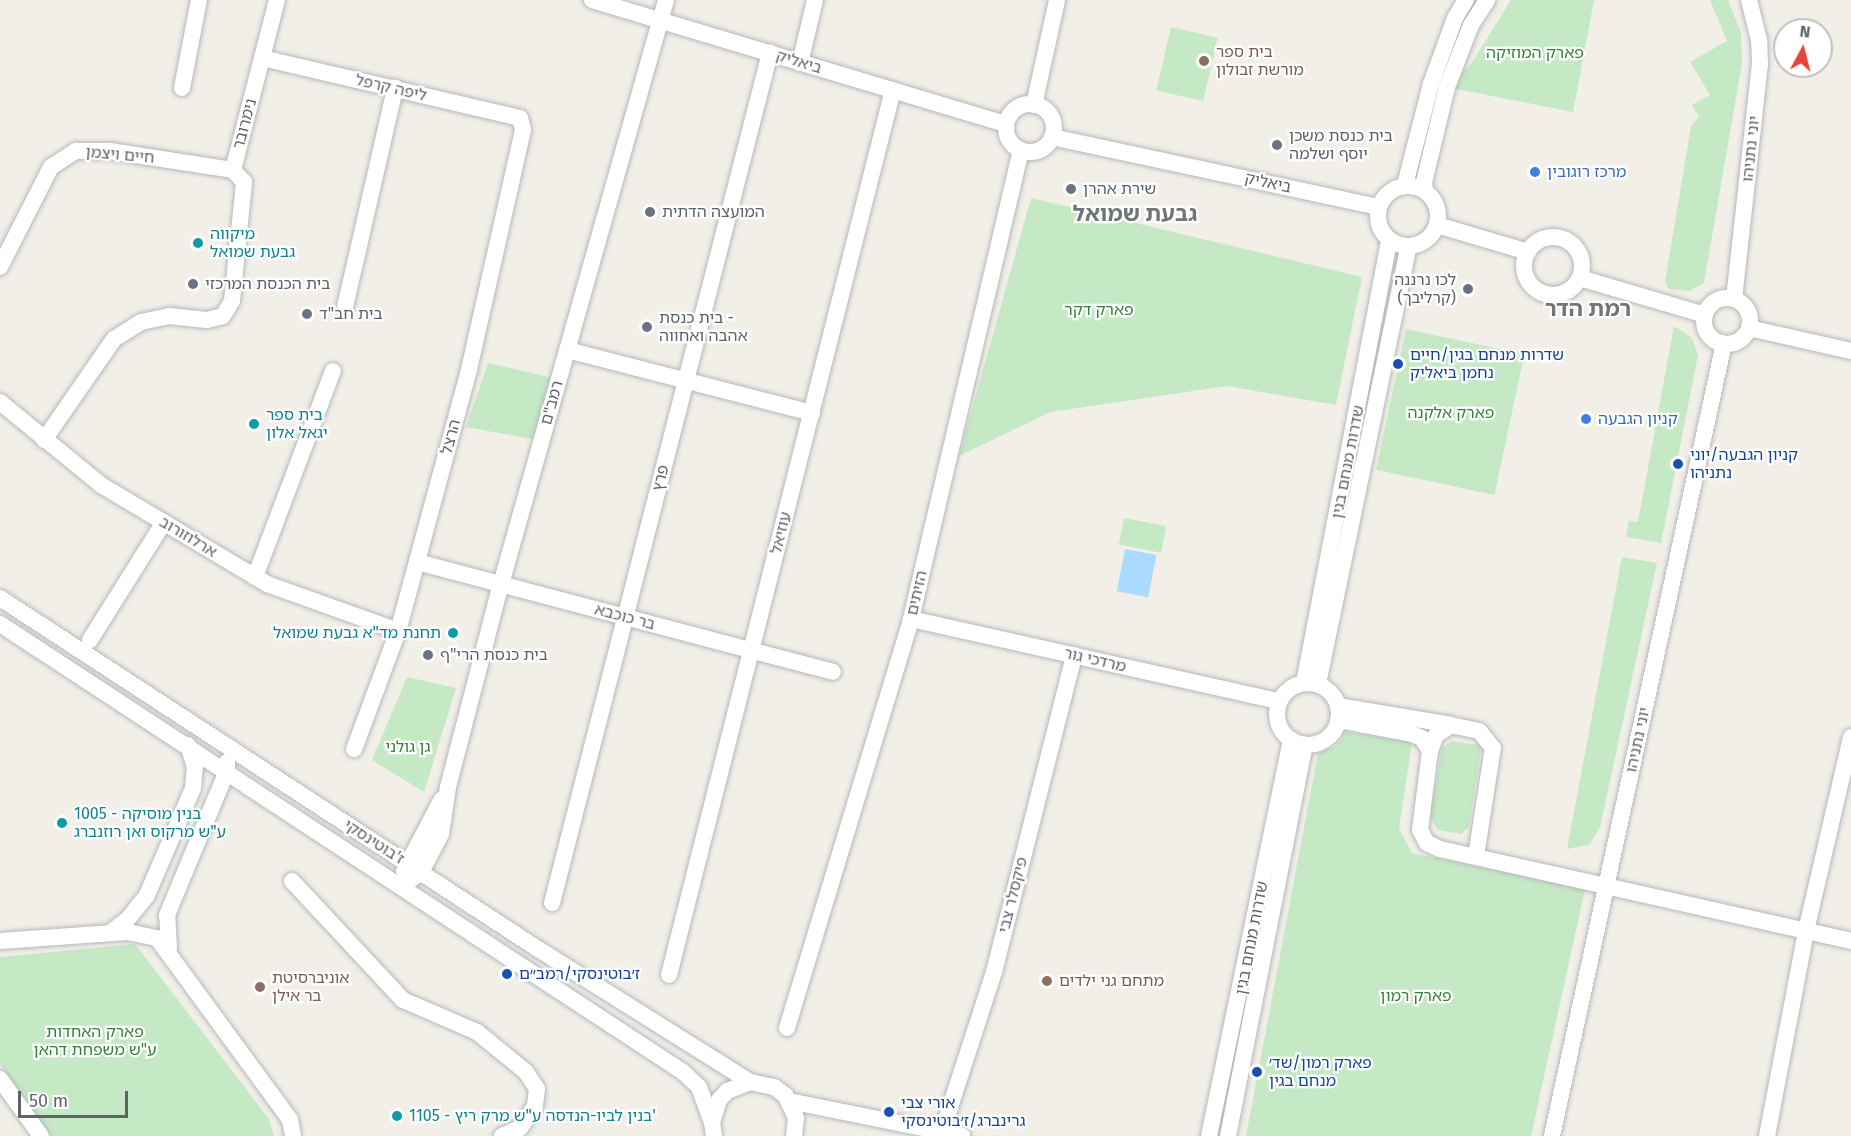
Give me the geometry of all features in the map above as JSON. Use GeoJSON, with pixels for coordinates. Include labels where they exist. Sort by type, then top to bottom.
{"type":"FeatureCollection","features":[{"type":"Feature","properties":{"kind":"street"},"geometry":{"type":"LineString","coordinates":[[182,88],[199,0]]}},
{"type":"Feature","properties":{"kind":"street","name":"נימרובר"},"geometry":{"type":"LineString","coordinates":[[44,440],[114,339],[141,322],[169,316],[207,320],[223,316],[232,301],[244,182],[232,170],[277,0]]}},
{"type":"Feature","properties":{"kind":"street","name":"ביאליק"},"geometry":{"type":"LineString","coordinates":[[592,0],[1006,124]]}},
{"type":"Feature","properties":{"kind":"street","name":"רמב\"ם"},"geometry":{"type":"LineString","coordinates":[[402,886],[421,872],[441,834],[448,788],[501,584],[666,0]]}},
{"type":"Feature","properties":{"kind":"street"},"geometry":{"type":"LineString","coordinates":[[800,63],[815,0]]}},
{"type":"Feature","properties":{"kind":"street"},"geometry":{"type":"LineString","coordinates":[[1034,105],[1057,0]]}},
{"type":"Feature","properties":{"kind":"street"},"geometry":{"type":"LineString","coordinates":[[1405,185],[1431,84],[1455,18],[1466,0]]}},
{"type":"Feature","properties":{"kind":"street"},"geometry":{"type":"LineString","coordinates":[[1425,190],[1405,185],[1388,192],[1378,207],[1379,225],[1389,240],[1409,246],[1426,240],[1437,225],[1437,206],[1425,190],[1424,182],[1447,87],[1471,25],[1487,0]]}},
{"type":"Feature","properties":{"kind":"street","name":"יוני נתניהו"},"geometry":{"type":"LineString","coordinates":[[1734,299],[1760,64],[1759,40],[1749,0]]}},
{"type":"Feature","properties":{"kind":"street","name":"פרץ"},"geometry":{"type":"LineString","coordinates":[[552,903],[770,54]]}},
{"type":"Feature","properties":{"kind":"street","name":"ליפה קרפל"},"geometry":{"type":"LineString","coordinates":[[262,58],[520,118]]}},
{"type":"Feature","properties":{"kind":"street"},"geometry":{"type":"LineString","coordinates":[[345,307],[395,88]]}},
{"type":"Feature","properties":{"kind":"street","name":"עוזיאל"},"geometry":{"type":"LineString","coordinates":[[669,975],[893,90]]}},
{"type":"Feature","properties":{"kind":"street"},"geometry":{"type":"LineString","coordinates":[[1034,105],[1052,120],[1052,137],[1043,148],[1021,151],[1009,140],[1006,124],[1019,107],[1034,105]]}},
{"type":"Feature","properties":{"kind":"street","name":"הרצל"},"geometry":{"type":"LineString","coordinates":[[354,749],[398,631],[469,370],[523,130],[520,118]]}},
{"type":"Feature","properties":{"kind":"street","name":"ביאליק"},"geometry":{"type":"LineString","coordinates":[[1052,137],[1378,207]]}},
{"type":"Feature","properties":{"kind":"street","name":"חיים ויצמן"},"geometry":{"type":"LineString","coordinates":[[0,267],[51,167],[76,151],[110,151],[232,170]]}},
{"type":"Feature","properties":{"kind":"street","name":"הזיתים"},"geometry":{"type":"LineString","coordinates":[[787,1028],[911,619],[1021,151]]}},
{"type":"Feature","properties":{"kind":"street"},"geometry":{"type":"LineString","coordinates":[[1437,225],[1528,252]]}},
{"type":"Feature","properties":{"kind":"street"},"geometry":{"type":"LineString","coordinates":[[1559,237],[1568,241],[1580,253],[1580,278],[1561,294],[1543,293],[1534,288],[1525,271],[1528,252],[1541,239],[1559,237]]}},
{"type":"Feature","properties":{"kind":"street","name":"שדרות מנחם בגין"},"geometry":{"type":"LineString","coordinates":[[1311,684],[1389,240]]}},
{"type":"Feature","properties":{"kind":"street","name":"שדרות מנחם בגין"},"geometry":{"type":"LineString","coordinates":[[1311,684],[1409,246]]}},
{"type":"Feature","properties":{"kind":"street"},"geometry":{"type":"LineString","coordinates":[[1580,278],[1705,315]]}},
{"type":"Feature","properties":{"kind":"street"},"geometry":{"type":"LineString","coordinates":[[1734,299],[1748,312],[1749,328],[1740,340],[1724,343],[1707,330],[1705,315],[1718,300],[1734,299]]}},
{"type":"Feature","properties":{"kind":"street"},"geometry":{"type":"LineString","coordinates":[[1749,328],[1851,351]]}},
{"type":"Feature","properties":{"kind":"street","name":"יוני נתניהו"},"geometry":{"type":"LineString","coordinates":[[1552,1136],[1724,343]]}},
{"type":"Feature","properties":{"kind":"street"},"geometry":{"type":"LineString","coordinates":[[567,350],[812,413]]}},
{"type":"Feature","properties":{"kind":"street"},"geometry":{"type":"LineString","coordinates":[[255,577],[333,371]]}},
{"type":"Feature","properties":{"kind":"street","name":"ארלוזורוב"},"geometry":{"type":"LineString","coordinates":[[0,402],[101,485],[255,577],[398,631]]}},
{"type":"Feature","properties":{"kind":"street"},"geometry":{"type":"LineString","coordinates":[[90,640],[164,522]]}},
{"type":"Feature","properties":{"kind":"street","name":"בר כוכבא"},"geometry":{"type":"LineString","coordinates":[[417,562],[833,672]]}},
{"type":"Feature","properties":{"kind":"street","name":"ז'בוטינסקי"},"geometry":{"type":"LineString","coordinates":[[0,598],[405,862],[750,1082],[774,1087],[789,1101]]}},
{"type":"Feature","properties":{"kind":"street","name":"מרדכי גור"},"geometry":{"type":"LineString","coordinates":[[911,619],[1280,701]]}},
{"type":"Feature","properties":{"kind":"street","name":"ז'בוטינסקי"},"geometry":{"type":"LineString","coordinates":[[0,624],[188,745],[683,1072],[699,1087],[713,1129]]}},
{"type":"Feature","properties":{"kind":"street","name":"פיקסלר צבי"},"geometry":{"type":"LineString","coordinates":[[942,1132],[994,972],[1074,655]]}},
{"type":"Feature","properties":{"kind":"street"},"geometry":{"type":"LineString","coordinates":[[1311,684],[1334,697],[1338,713],[1330,735],[1298,742],[1277,718],[1280,701],[1294,686],[1311,684]]}},
{"type":"Feature","properties":{"kind":"street"},"geometry":{"type":"LineString","coordinates":[[1338,713],[1451,725],[1479,731],[1493,747],[1476,856]]}},
{"type":"Feature","properties":{"kind":"street"},"geometry":{"type":"LineString","coordinates":[[1338,713],[1422,738],[1430,751]]}},
{"type":"Feature","properties":{"kind":"street"},"geometry":{"type":"LineString","coordinates":[[1451,725],[1436,735],[1430,751],[1420,830],[1427,843],[1851,941]]}},
{"type":"Feature","properties":{"kind":"street"},"geometry":{"type":"LineString","coordinates":[[1767,1136],[1806,931],[1851,738]]}},
{"type":"Feature","properties":{"kind":"street","name":"שדרות מנחם בגין"},"geometry":{"type":"LineString","coordinates":[[1209,1136],[1298,742]]}},
{"type":"Feature","properties":{"kind":"street","name":"שדרות מנחם בגין"},"geometry":{"type":"LineString","coordinates":[[1228,1136],[1298,742]]}},
{"type":"Feature","properties":{"kind":"street"},"geometry":{"type":"LineString","coordinates":[[169,949],[167,915],[227,771],[225,744]]}},
{"type":"Feature","properties":{"kind":"street"},"geometry":{"type":"LineString","coordinates":[[111,932],[127,920],[147,895],[193,788],[195,767],[188,745]]}},
{"type":"Feature","properties":{"kind":"street","name":"רמב\"ם"},"geometry":{"type":"LineString","coordinates":[[402,886],[405,862],[448,788]]}},
{"type":"Feature","properties":{"kind":"street"},"geometry":{"type":"LineString","coordinates":[[210,811],[232,791],[255,790]]}},
{"type":"Feature","properties":{"kind":"street"},"geometry":{"type":"LineString","coordinates":[[292,881],[403,1000],[477,1032],[526,1072],[537,1089],[535,1106],[520,1128],[502,1136]]}},
{"type":"Feature","properties":{"kind":"street"},"geometry":{"type":"LineString","coordinates":[[0,941],[111,932],[143,933],[157,938],[169,949],[290,1120],[293,1136]]}},
{"type":"Feature","properties":{"kind":"street"},"geometry":{"type":"LineString","coordinates":[[0,1079],[41,1136]]}},
{"type":"Feature","properties":{"kind":"street"},"geometry":{"type":"LineString","coordinates":[[713,1129],[719,1100],[727,1091],[750,1082]]}},
{"type":"Feature","properties":{"kind":"street"},"geometry":{"type":"LineString","coordinates":[[789,1101],[963,1136]]}},
{"type":"Feature","properties":{"kind":"street"},"geometry":{"type":"LineString","coordinates":[[789,1101],[796,1118],[794,1136]]}},
{"type":"Feature","properties":{"kind":"green space","name":"פארק המוזיקה"},"geometry":{"type":"Polygon","coordinates":[[[1511,0],[1594,0],[1573,112],[1447,87],[1471,64],[1511,0]]]}},
{"type":"Feature","properties":{"kind":"green space"},"geometry":{"type":"Polygon","coordinates":[[[1710,0],[1728,0],[1741,33],[1742,63],[1704,283],[1690,291],[1669,289],[1665,282],[1691,126],[1699,117],[1692,105],[1710,95],[1690,62],[1727,41],[1710,0]]]}},
{"type":"Feature","properties":{"kind":"green space"},"geometry":{"type":"Polygon","coordinates":[[[1171,27],[1218,38],[1203,101],[1156,90],[1171,27]]]}},
{"type":"Feature","properties":{"kind":"green space","name":"פארק דקר"},"geometry":{"type":"Polygon","coordinates":[[[1031,198],[1362,277],[1336,405],[1227,386],[1050,412],[959,456],[1031,198]]]}},
{"type":"Feature","properties":{"kind":"green space"},"geometry":{"type":"Polygon","coordinates":[[[1674,326],[1692,338],[1698,355],[1661,543],[1626,537],[1629,521],[1638,522],[1674,326]]]}},
{"type":"Feature","properties":{"kind":"green space","name":"פארק אלקנה"},"geometry":{"type":"Polygon","coordinates":[[[1406,329],[1524,354],[1494,495],[1376,470],[1406,329]]]}},
{"type":"Feature","properties":{"kind":"green space"},"geometry":{"type":"Polygon","coordinates":[[[488,363],[553,378],[532,439],[466,427],[488,363]]]}},
{"type":"Feature","properties":{"kind":"green space"},"geometry":{"type":"Polygon","coordinates":[[[1124,518],[1166,526],[1161,553],[1119,545],[1124,518]]]}},
{"type":"Feature","properties":{"kind":"green space"},"geometry":{"type":"Polygon","coordinates":[[[1622,557],[1657,563],[1600,827],[1589,845],[1567,849],[1622,557]]]}},
{"type":"Feature","properties":{"kind":"green space","name":"גן גולני"},"geometry":{"type":"Polygon","coordinates":[[[407,677],[456,688],[424,792],[372,760],[407,677]]]}},
{"type":"Feature","properties":{"kind":"green space","name":"פארק רמון"},"geometry":{"type":"Polygon","coordinates":[[[1346,732],[1412,742],[1399,828],[1412,853],[1585,889],[1531,1136],[1246,1136],[1318,753],[1336,746],[1346,732]]]}},
{"type":"Feature","properties":{"kind":"green space"},"geometry":{"type":"Polygon","coordinates":[[[1452,741],[1479,745],[1481,750],[1469,827],[1461,834],[1438,830],[1430,817],[1442,748],[1452,741]]]}},
{"type":"Feature","properties":{"kind":"green space","name":"פארק האחדות ע\"ש משפחת דהאן"},"geometry":{"type":"Polygon","coordinates":[[[135,944],[269,1119],[274,1136],[51,1136],[32,1112],[0,1064],[0,957],[135,944]]]}},
{"type":"Feature","properties":{"kind":"water"},"geometry":{"type":"Polygon","coordinates":[[[1125,549],[1156,555],[1148,597],[1117,591],[1125,549]]]}},
{"type":"Feature","properties":{"kind":"place","name":"בית ספר מורשת זבולון"},"geometry":{"type":"Point","coordinates":[1204,61]}},
{"type":"Feature","properties":{"kind":"place","name":"בית כנסת משכן יוסף ושלמה"},"geometry":{"type":"Point","coordinates":[1277,145]}},
{"type":"Feature","properties":{"kind":"place","name":"מרכז רוגובין"},"geometry":{"type":"Point","coordinates":[1535,172]}},
{"type":"Feature","properties":{"kind":"place","name":"שירת אהרן"},"geometry":{"type":"Point","coordinates":[1071,189]}},
{"type":"Feature","properties":{"kind":"place","name":"המועצה הדתית"},"geometry":{"type":"Point","coordinates":[650,212]}},
{"type":"Feature","properties":{"kind":"place","name":"מיקווה גבעת שמואל"},"geometry":{"type":"Point","coordinates":[198,243]}},
{"type":"Feature","properties":{"kind":"place","name":"בית הכנסת המרכזי"},"geometry":{"type":"Point","coordinates":[193,284]}},
{"type":"Feature","properties":{"kind":"place","name":"לכו נרננה (קרליבך)"},"geometry":{"type":"Point","coordinates":[1468,289]}},
{"type":"Feature","properties":{"kind":"place","name":"בית חב\"ד"},"geometry":{"type":"Point","coordinates":[307,314]}},
{"type":"Feature","properties":{"kind":"place","name":"בית כנסת - אהבה ואחווה"},"geometry":{"type":"Point","coordinates":[647,327]}},
{"type":"Feature","properties":{"kind":"place","name":"שדרות מנחם בגין/חיים נחמן ביאליק"},"geometry":{"type":"Point","coordinates":[1398,364]}},
{"type":"Feature","properties":{"kind":"place","name":"קניון הגבעה"},"geometry":{"type":"Point","coordinates":[1586,419]}},
{"type":"Feature","properties":{"kind":"place","name":"בית ספר יגאל אלון"},"geometry":{"type":"Point","coordinates":[254,424]}},
{"type":"Feature","properties":{"kind":"place","name":"קניון הגבעה/יוני נתניהו"},"geometry":{"type":"Point","coordinates":[1678,464]}},
{"type":"Feature","properties":{"kind":"place","name":"תחנת מד\"א גבעת שמואל"},"geometry":{"type":"Point","coordinates":[453,633]}},
{"type":"Feature","properties":{"kind":"place","name":"בית כנסת הרי\"ף"},"geometry":{"type":"Point","coordinates":[428,655]}},
{"type":"Feature","properties":{"kind":"place","name":"1005 - בנין מוסיקה ע\"ש מרקוס ואן רוזנברג"},"geometry":{"type":"Point","coordinates":[62,823]}},
{"type":"Feature","properties":{"kind":"place","name":"ז׳בוטינסקי/רמב״ם"},"geometry":{"type":"Point","coordinates":[507,974]}},
{"type":"Feature","properties":{"kind":"place","name":"מתחם גני ילדים"},"geometry":{"type":"Point","coordinates":[1047,981]}},
{"type":"Feature","properties":{"kind":"place","name":"אוניברסיטת בר אילן"},"geometry":{"type":"Point","coordinates":[260,987]}},
{"type":"Feature","properties":{"kind":"place","name":"פארק רמון/שד׳ מנחם בגין"},"geometry":{"type":"Point","coordinates":[1257,1072]}},
{"type":"Feature","properties":{"kind":"place","name":"אורי צבי גרינברג/ז׳בוטינסקי"},"geometry":{"type":"Point","coordinates":[889,1112]}},
{"type":"Feature","properties":{"kind":"place","name":"1105 - בנין לביו-הנדסה ע\"ש מרק ריץ'"},"geometry":{"type":"Point","coordinates":[397,1116]}},
{"type":"Feature","properties":{"kind":"district","name":"גבעת שמואל"},"geometry":{"type":"Point","coordinates":[1135,214]}},
{"type":"Feature","properties":{"kind":"district","name":"רמת הדר"},"geometry":{"type":"Point","coordinates":[1588,309]}}]}
